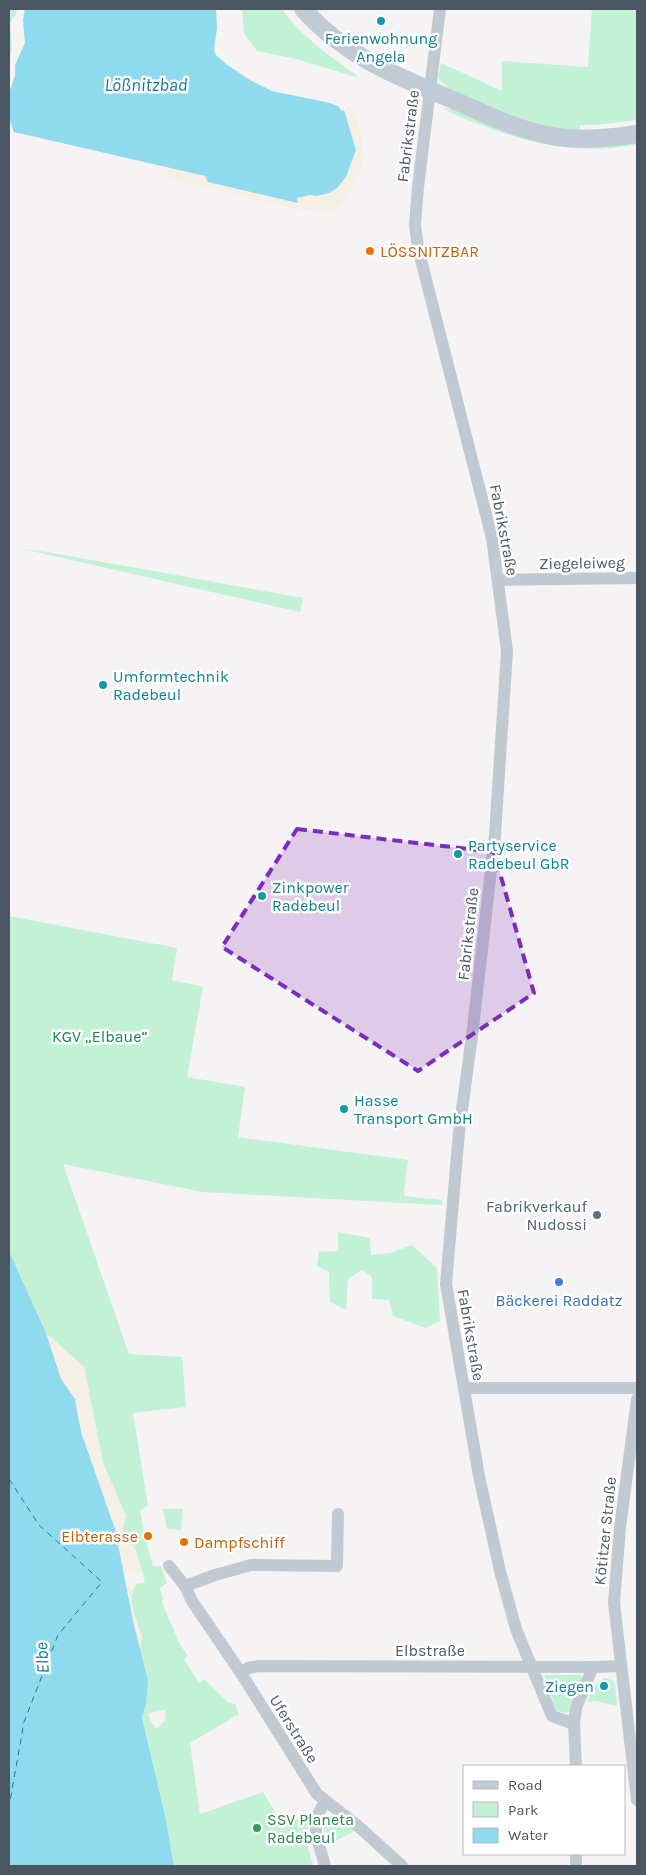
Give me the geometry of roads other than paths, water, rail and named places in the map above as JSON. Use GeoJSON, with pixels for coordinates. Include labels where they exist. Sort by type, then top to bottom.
{"type":"FeatureCollection","features":[{"type":"Feature","properties":{"kind":"street"},"geometry":{"type":"LineString","coordinates":[[303,9],[328,34],[372,64],[511,126],[550,136],[581,139],[637,134]]}},
{"type":"Feature","properties":{"kind":"street","name":"Fabrikstraße"},"geometry":{"type":"LineString","coordinates":[[440,9],[429,90],[415,225],[417,242],[492,538],[507,652],[497,810],[473,1028],[457,1150],[446,1284],[479,1476],[500,1571],[516,1629],[552,1716],[574,1724]]}},
{"type":"Feature","properties":{"kind":"street","name":"Ziegeleiweg"},"geometry":{"type":"LineString","coordinates":[[498,580],[637,578]]}},
{"type":"Feature","properties":{"kind":"street"},"geometry":{"type":"LineString","coordinates":[[464,1388],[637,1388]]}},
{"type":"Feature","properties":{"kind":"street","name":"Kötitzer Straße"},"geometry":{"type":"LineString","coordinates":[[637,1399],[620,1528],[614,1603],[635,1766],[637,1800]]}},
{"type":"Feature","properties":{"kind":"street"},"geometry":{"type":"LineString","coordinates":[[185,1586],[251,1565],[337,1566],[338,1514]]}},
{"type":"Feature","properties":{"kind":"street","name":"Uferstraße"},"geometry":{"type":"LineString","coordinates":[[169,1566],[185,1586],[192,1601],[241,1673],[317,1794],[358,1826],[402,1866]]}},
{"type":"Feature","properties":{"kind":"street","name":"Elbstraße"},"geometry":{"type":"LineString","coordinates":[[241,1673],[248,1668],[259,1666],[621,1666]]}},
{"type":"Feature","properties":{"kind":"street"},"geometry":{"type":"LineString","coordinates":[[576,1765],[574,1724],[576,1708],[593,1667]]}},
{"type":"Feature","properties":{"kind":"street"},"geometry":{"type":"LineString","coordinates":[[325,1802],[318,1816],[315,1832],[326,1866]]}},
{"type":"Feature","properties":{"kind":"water","name":"Lößnitzbad"},"geometry":{"type":"Polygon","coordinates":[[[25,9],[216,9],[217,28],[214,50],[216,55],[226,64],[250,80],[272,91],[330,103],[338,106],[342,111],[344,110],[356,150],[346,177],[337,188],[329,193],[297,198],[298,203],[208,182],[205,176],[14,132],[9,118],[9,93],[15,76],[15,65],[25,43],[23,20],[25,9]]]}},
{"type":"Feature","properties":{"kind":"water","name":"Elbe"},"geometry":{"type":"Polygon","coordinates":[[[9,1251],[46,1333],[61,1379],[75,1399],[81,1432],[115,1529],[133,1621],[148,1680],[146,1704],[142,1717],[165,1816],[174,1866],[9,1866],[9,1251]]]}},
{"type":"Feature","properties":{"kind":"place","name":"Ferienwohnung Angela"},"geometry":{"type":"Point","coordinates":[381,21]}},
{"type":"Feature","properties":{"kind":"place","name":"LÖSSNITZBAR"},"geometry":{"type":"Point","coordinates":[370,251]}},
{"type":"Feature","properties":{"kind":"place","name":"Umformtechnik Radebeul"},"geometry":{"type":"Point","coordinates":[103,685]}},
{"type":"Feature","properties":{"kind":"place","name":"Partyservice Radebeul GbR"},"geometry":{"type":"Point","coordinates":[458,854]}},
{"type":"Feature","properties":{"kind":"place","name":"Zinkpower Radebeul"},"geometry":{"type":"Point","coordinates":[262,896]}},
{"type":"Feature","properties":{"kind":"place","name":"Hasse Transport GmbH"},"geometry":{"type":"Point","coordinates":[344,1109]}},
{"type":"Feature","properties":{"kind":"place","name":"Fabrikverkauf Nudossi"},"geometry":{"type":"Point","coordinates":[597,1215]}},
{"type":"Feature","properties":{"kind":"place","name":"Bäckerei Raddatz"},"geometry":{"type":"Point","coordinates":[559,1282]}},
{"type":"Feature","properties":{"kind":"place","name":"Elbterasse"},"geometry":{"type":"Point","coordinates":[148,1536]}},
{"type":"Feature","properties":{"kind":"place","name":"Dampfschiff"},"geometry":{"type":"Point","coordinates":[184,1542]}},
{"type":"Feature","properties":{"kind":"place","name":"Ziegen"},"geometry":{"type":"Point","coordinates":[604,1686]}},
{"type":"Feature","properties":{"kind":"place","name":"SSV Planeta Radebeul"},"geometry":{"type":"Point","coordinates":[257,1828]}},
{"type":"Feature","properties":{"kind":"park label","name":"KGV „Elbaue“"},"geometry":{"type":"Point","coordinates":[100,1036]}}]}
